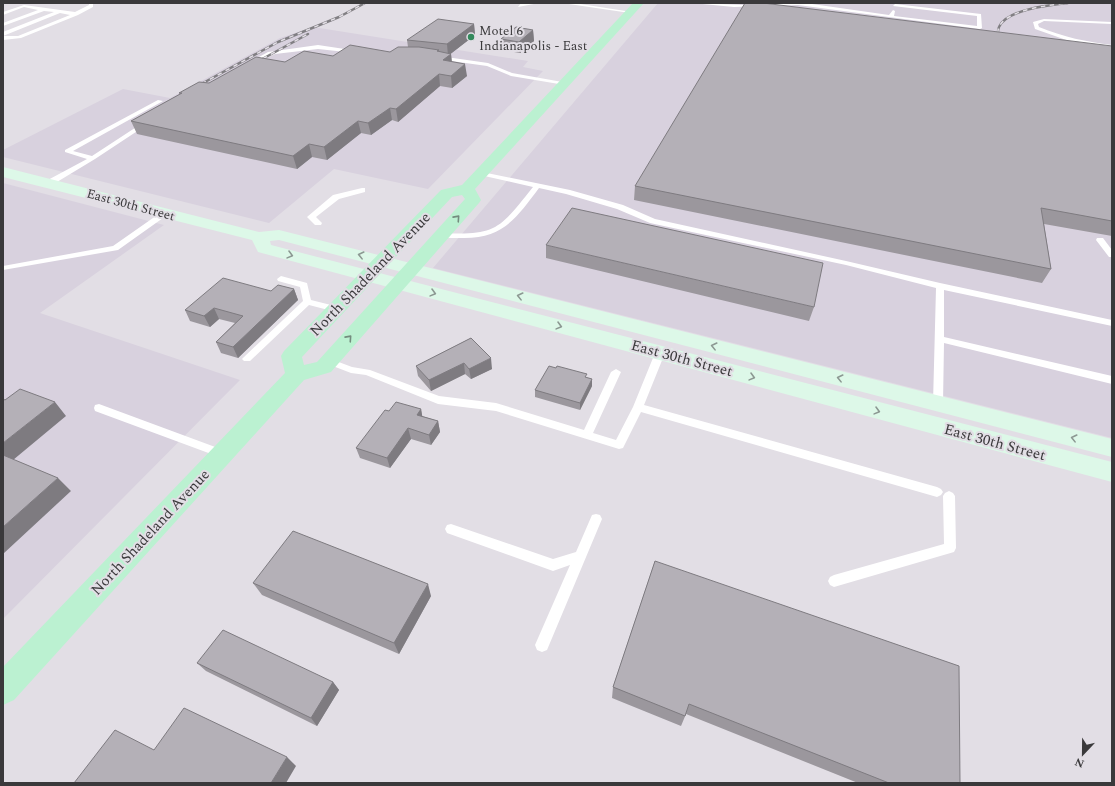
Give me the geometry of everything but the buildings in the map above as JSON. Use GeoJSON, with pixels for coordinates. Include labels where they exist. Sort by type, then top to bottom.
{"type":"FeatureCollection","features":[{"type":"Feature","properties":{"kind":"main road"},"geometry":{"type":"LineString","coordinates":[[468,189],[639,3]]}},
{"type":"Feature","properties":{"kind":"main road","name":"East 30th Street"},"geometry":{"type":"LineString","coordinates":[[3,172],[259,237],[264,248],[375,268],[938,403],[1112,448]]}},
{"type":"Feature","properties":{"kind":"main road","name":"North Shadeland Avenue"},"geometry":{"type":"LineString","coordinates":[[3,689],[296,375],[324,367],[473,200],[468,189],[447,193],[291,356],[296,375]]}},
{"type":"Feature","properties":{"kind":"main road","name":"East 30th Street"},"geometry":{"type":"LineString","coordinates":[[405,276],[660,353],[1112,472]]}},
{"type":"Feature","properties":{"kind":"lane"},"geometry":{"type":"LineString","coordinates":[[3,20],[53,3]]}},
{"type":"Feature","properties":{"kind":"lane"},"geometry":{"type":"LineString","coordinates":[[6,38],[19,37],[76,14],[91,6],[91,3]]}},
{"type":"Feature","properties":{"kind":"lane"},"geometry":{"type":"LineString","coordinates":[[524,3],[520,6],[537,3]]}},
{"type":"Feature","properties":{"kind":"lane"},"geometry":{"type":"LineString","coordinates":[[564,3],[597,5],[630,12]]}},
{"type":"Feature","properties":{"kind":"lane"},"geometry":{"type":"LineString","coordinates":[[694,3],[719,6],[796,4],[891,17],[980,28],[979,15],[895,4],[891,17]]}},
{"type":"Feature","properties":{"kind":"lane"},"geometry":{"type":"LineString","coordinates":[[796,4],[800,3]]}},
{"type":"Feature","properties":{"kind":"lane"},"geometry":{"type":"LineString","coordinates":[[3,14],[24,6],[76,14]]}},
{"type":"Feature","properties":{"kind":"lane"},"geometry":{"type":"LineString","coordinates":[[3,25],[40,8]]}},
{"type":"Feature","properties":{"kind":"lane"},"geometry":{"type":"LineString","coordinates":[[3,30],[53,10]]}},
{"type":"Feature","properties":{"kind":"lane"},"geometry":{"type":"LineString","coordinates":[[3,34],[60,11]]}},
{"type":"Feature","properties":{"kind":"lane"},"geometry":{"type":"LineString","coordinates":[[6,38],[68,12]]}},
{"type":"Feature","properties":{"kind":"lane"},"geometry":{"type":"LineString","coordinates":[[1112,23],[1044,20],[1035,24],[1037,28],[1054,36],[1082,43],[1112,47]]}},
{"type":"Feature","properties":{"kind":"lane"},"geometry":{"type":"LineString","coordinates":[[242,68],[270,53],[318,47],[362,52]]}},
{"type":"Feature","properties":{"kind":"lane"},"geometry":{"type":"LineString","coordinates":[[436,57],[488,65],[511,74],[565,83]]}},
{"type":"Feature","properties":{"kind":"lane"},"geometry":{"type":"LineString","coordinates":[[93,158],[67,151],[160,101]]}},
{"type":"Feature","properties":{"kind":"lane"},"geometry":{"type":"LineString","coordinates":[[49,183],[93,158],[132,131],[150,121]]}},
{"type":"Feature","properties":{"kind":"lane"},"geometry":{"type":"LineString","coordinates":[[482,174],[620,207],[653,220],[846,263],[940,286],[1112,322]]}},
{"type":"Feature","properties":{"kind":"lane"},"geometry":{"type":"LineString","coordinates":[[442,235],[468,236],[487,233],[505,225],[537,186]]}},
{"type":"Feature","properties":{"kind":"lane"},"geometry":{"type":"LineString","coordinates":[[318,224],[311,217],[336,197],[362,190]]}},
{"type":"Feature","properties":{"kind":"lane"},"geometry":{"type":"LineString","coordinates":[[3,268],[115,248],[166,213]]}},
{"type":"Feature","properties":{"kind":"lane"},"geometry":{"type":"LineString","coordinates":[[1100,240],[1112,255]]}},
{"type":"Feature","properties":{"kind":"lane"},"geometry":{"type":"LineString","coordinates":[[281,279],[304,285],[307,302]]}},
{"type":"Feature","properties":{"kind":"lane"},"geometry":{"type":"LineString","coordinates":[[938,403],[940,286]]}},
{"type":"Feature","properties":{"kind":"lane"},"geometry":{"type":"LineString","coordinates":[[307,302],[336,309]]}},
{"type":"Feature","properties":{"kind":"lane"},"geometry":{"type":"LineString","coordinates":[[247,359],[307,302]]}},
{"type":"Feature","properties":{"kind":"lane"},"geometry":{"type":"LineString","coordinates":[[938,338],[1112,380]]}},
{"type":"Feature","properties":{"kind":"lane"},"geometry":{"type":"LineString","coordinates":[[328,362],[351,370],[367,372],[438,400],[496,407],[619,444],[638,407],[660,353]]}},
{"type":"Feature","properties":{"kind":"lane"},"geometry":{"type":"LineString","coordinates":[[587,434],[616,372]]}},
{"type":"Feature","properties":{"kind":"lane"},"geometry":{"type":"LineString","coordinates":[[638,407],[937,492]]}},
{"type":"Feature","properties":{"kind":"lane"},"geometry":{"type":"LineString","coordinates":[[99,408],[222,454]]}},
{"type":"Feature","properties":{"kind":"lane"},"geometry":{"type":"LineString","coordinates":[[834,581],[950,548],[949,496]]}},
{"type":"Feature","properties":{"kind":"lane"},"geometry":{"type":"LineString","coordinates":[[542,645],[596,519]]}},
{"type":"Feature","properties":{"kind":"lane"},"geometry":{"type":"LineString","coordinates":[[451,529],[553,564],[580,556]]}},
{"type":"Feature","properties":{"kind":"shaded area"},"geometry":{"type":"Polygon","coordinates":[[[658,3],[1112,3],[1112,438],[433,268],[658,3]]]}},
{"type":"Feature","properties":{"kind":"shaded area"},"geometry":{"type":"Polygon","coordinates":[[[313,27],[528,61],[523,67],[543,71],[428,189],[334,169],[269,223],[3,157],[3,150],[123,89],[170,98],[280,38],[313,27]]]}},
{"type":"Feature","properties":{"kind":"shaded area"},"geometry":{"type":"Polygon","coordinates":[[[3,183],[164,225],[40,313],[240,380],[3,619],[3,183]]]}},
{"type":"Feature","properties":{"kind":"railway"},"geometry":{"type":"LineString","coordinates":[[194,88],[278,42],[339,17],[365,3]]}},
{"type":"Feature","properties":{"kind":"railway"},"geometry":{"type":"LineString","coordinates":[[999,42],[999,27],[1011,16],[1030,9],[1068,3]]}},
{"type":"Feature","properties":{"kind":"railway"},"geometry":{"type":"LineString","coordinates":[[255,63],[308,34]]}},
{"type":"Feature","properties":{"kind":"place","name":"Motel 6 Indianapolis - East"},"geometry":{"type":"Point","coordinates":[471,37]}}]}
